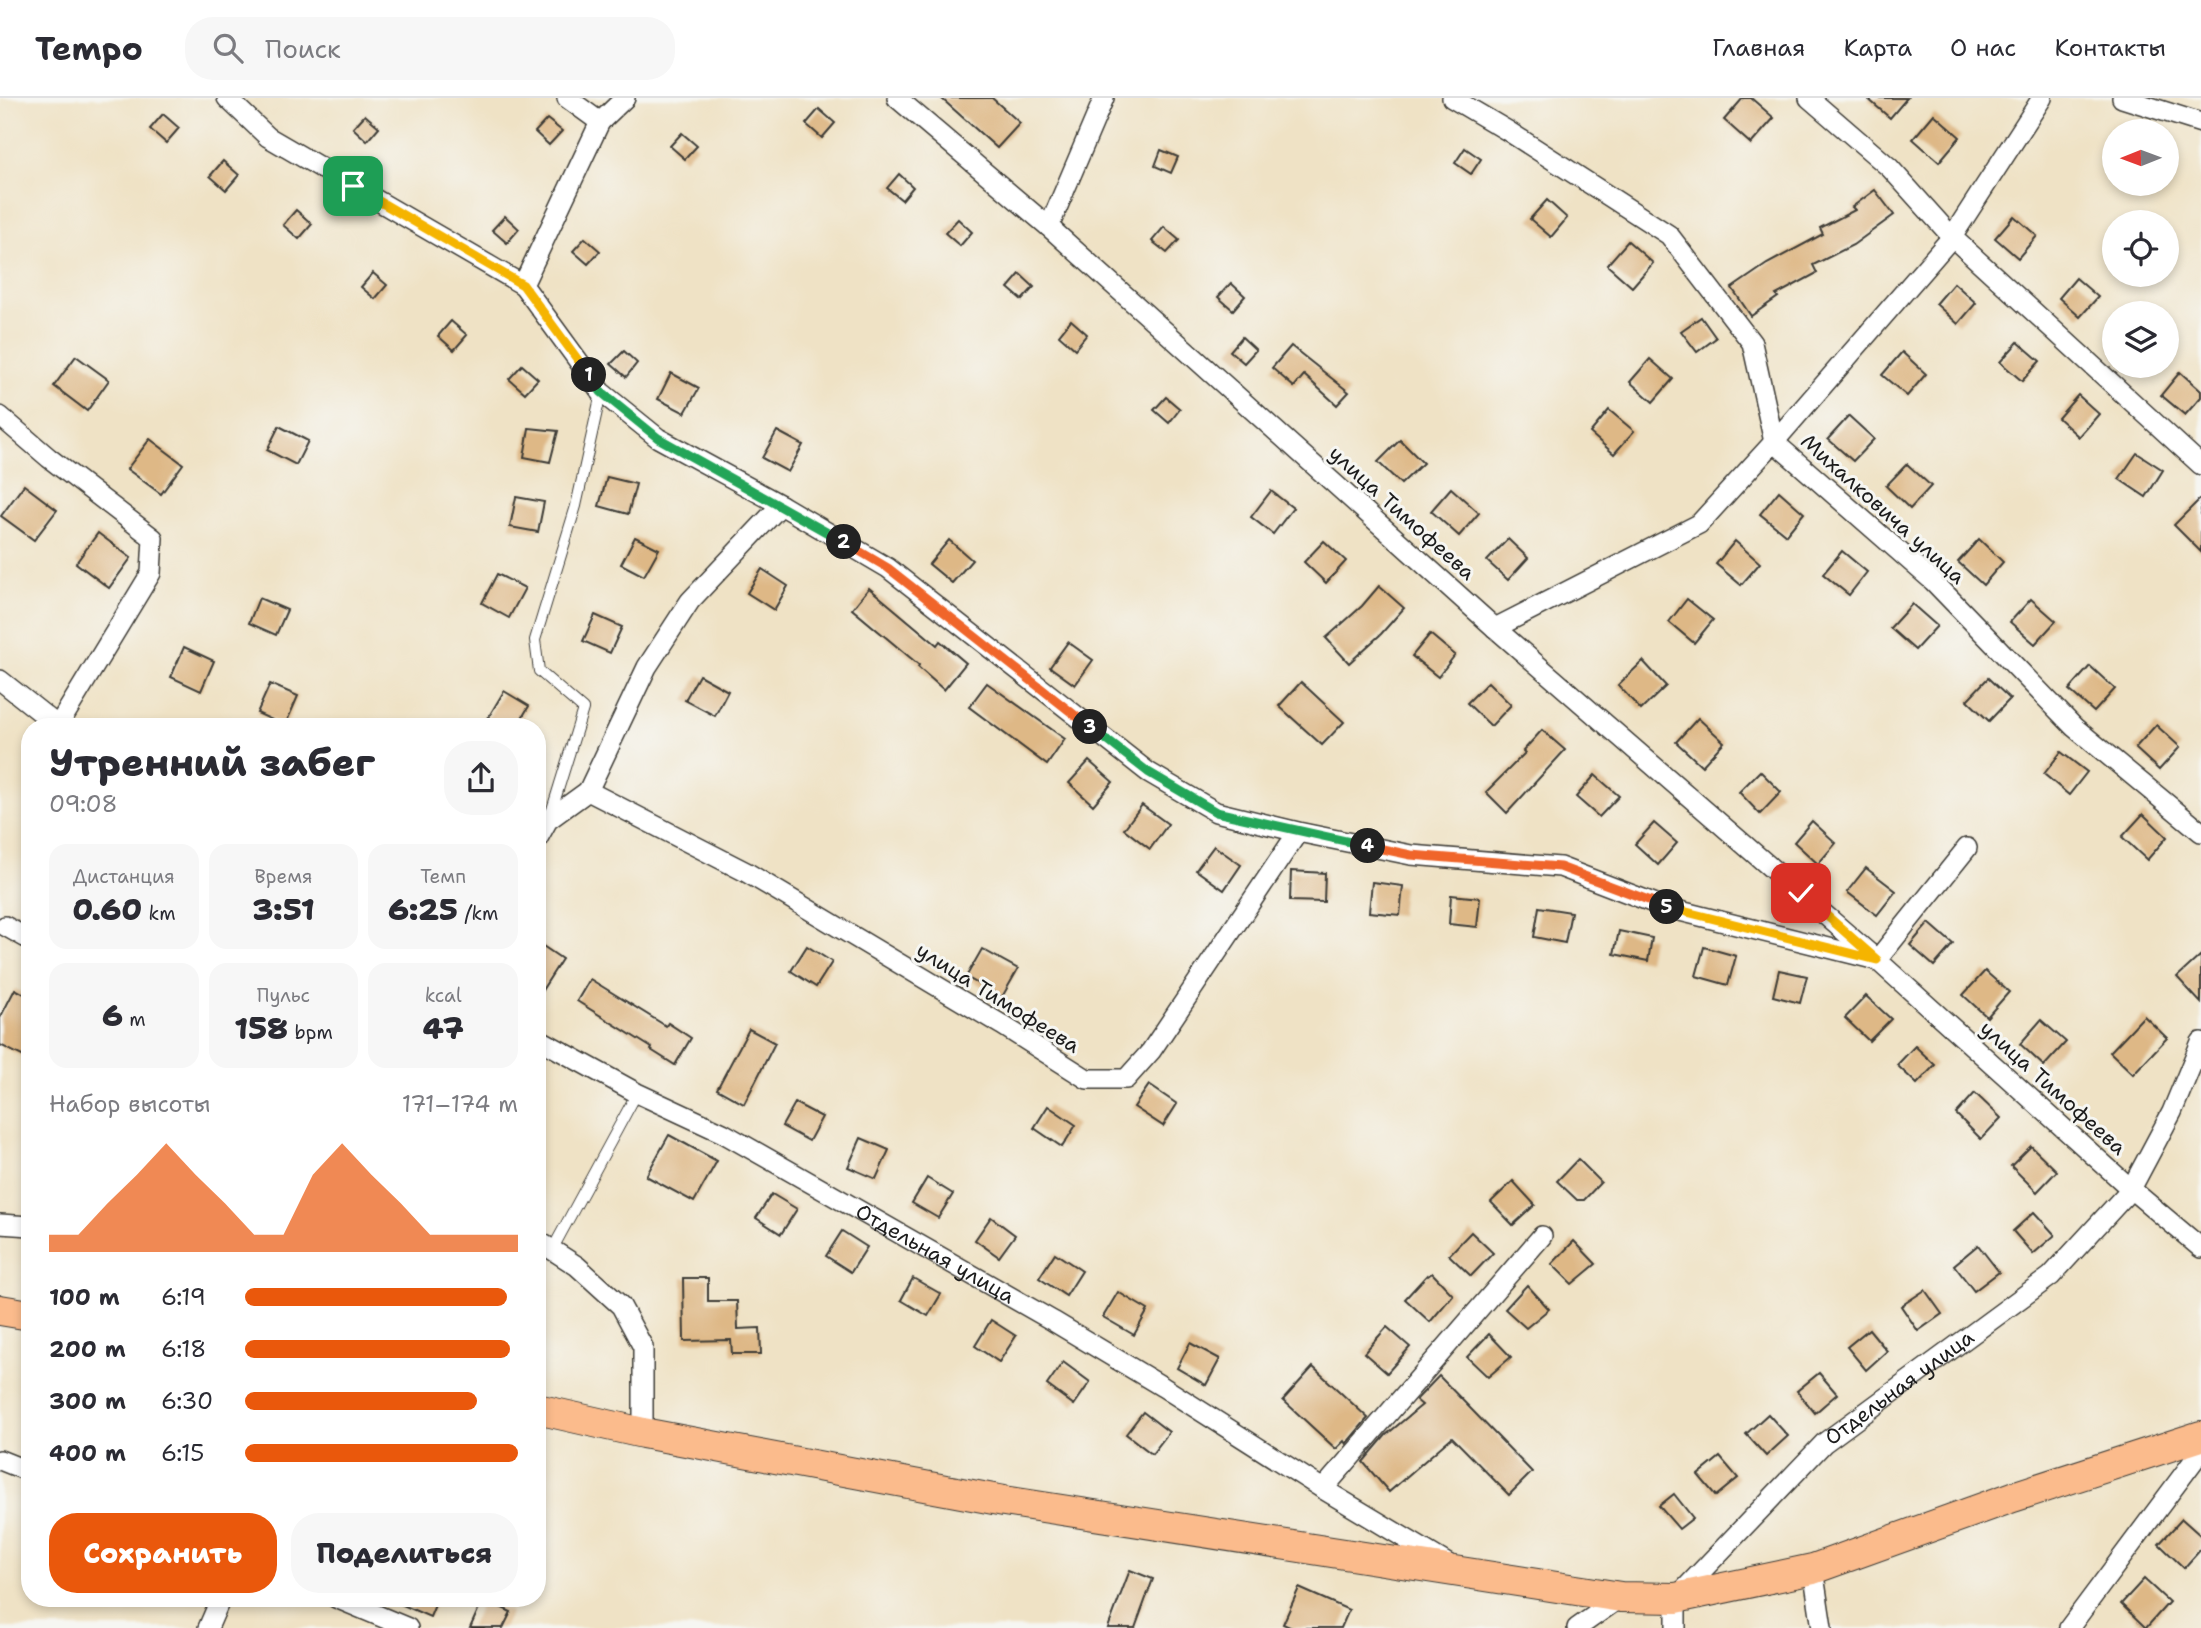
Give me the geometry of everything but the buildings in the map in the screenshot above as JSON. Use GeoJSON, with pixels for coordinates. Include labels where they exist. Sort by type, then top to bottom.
{"type":"FeatureCollection","features":[{"type":"Feature","properties":{"kind":"main road"},"geometry":{"type":"LineString","coordinates":[[0,1310],[21,1314]]}},
{"type":"Feature","properties":{"kind":"main road","name":"Отдельная улица"},"geometry":{"type":"LineString","coordinates":[[546,1411],[643,1433],[1004,1501],[1621,1597],[1676,1598],[1813,1569],[2025,1493],[2201,1436]]}},
{"type":"Feature","properties":{"kind":"street","name":"улица Тимофеева"},"geometry":{"type":"LineString","coordinates":[[227,98],[268,137],[523,285],[601,392],[658,438],[781,505],[888,568],[1148,772],[1216,812],[1411,855],[1560,867],[1664,907],[1877,960]]}},
{"type":"Feature","properties":{"kind":"street"},"geometry":{"type":"LineString","coordinates":[[567,98],[600,122]]}},
{"type":"Feature","properties":{"kind":"street"},"geometry":{"type":"LineString","coordinates":[[523,285],[600,122],[625,98]]}},
{"type":"Feature","properties":{"kind":"street","name":"улица Тимофеева"},"geometry":{"type":"LineString","coordinates":[[897,98],[1049,227],[1495,628],[1877,960],[2131,1189],[2201,1248]]}},
{"type":"Feature","properties":{"kind":"street"},"geometry":{"type":"LineString","coordinates":[[1049,227],[1104,98]]}},
{"type":"Feature","properties":{"kind":"street","name":"Михалковича улица"},"geometry":{"type":"LineString","coordinates":[[1452,98],[1669,234],[1752,343],[1774,442],[1933,581],[2074,727],[2201,832]]}},
{"type":"Feature","properties":{"kind":"street"},"geometry":{"type":"LineString","coordinates":[[1809,98],[1890,168],[1952,237],[2201,466]]}},
{"type":"Feature","properties":{"kind":"street"},"geometry":{"type":"LineString","coordinates":[[1495,628],[1699,524],[1952,237],[2042,98]]}},
{"type":"Feature","properties":{"kind":"street"},"geometry":{"type":"LineString","coordinates":[[2122,98],[2201,123]]}},
{"type":"Feature","properties":{"kind":"street"},"geometry":{"type":"LineString","coordinates":[[0,416],[49,458],[153,538],[151,573],[63,718]]}},
{"type":"Feature","properties":{"kind":"street"},"geometry":{"type":"LineString","coordinates":[[546,824],[588,791],[647,667],[690,601],[781,505]]}},
{"type":"Feature","properties":{"kind":"street"},"geometry":{"type":"LineString","coordinates":[[0,680],[48,718]]}},
{"type":"Feature","properties":{"kind":"street","name":"улица Тимофеева"},"geometry":{"type":"LineString","coordinates":[[588,791],[746,872],[1087,1079],[1126,1079],[1151,1051],[1298,832]]}},
{"type":"Feature","properties":{"kind":"street"},"geometry":{"type":"LineString","coordinates":[[1877,960],[1967,848]]}},
{"type":"Feature","properties":{"kind":"street"},"geometry":{"type":"LineString","coordinates":[[5,926],[21,935]]}},
{"type":"Feature","properties":{"kind":"street","name":"Отдельная улица"},"geometry":{"type":"LineString","coordinates":[[1676,1598],[1824,1443],[2051,1276],[2131,1189],[2172,1112],[2201,1042]]}},
{"type":"Feature","properties":{"kind":"street","name":"Отдельная улица"},"geometry":{"type":"LineString","coordinates":[[546,1043],[637,1093],[723,1133],[1041,1314],[1458,1570]]}},
{"type":"Feature","properties":{"kind":"street"},"geometry":{"type":"LineString","coordinates":[[0,1224],[21,1225]]}},
{"type":"Feature","properties":{"kind":"street"},"geometry":{"type":"LineString","coordinates":[[1323,1489],[1542,1236]]}},
{"type":"Feature","properties":{"kind":"street"},"geometry":{"type":"LineString","coordinates":[[546,1246],[577,1266],[621,1306],[643,1347],[643,1433]]}},
{"type":"Feature","properties":{"kind":"street"},"geometry":{"type":"LineString","coordinates":[[2069,1628],[2201,1451]]}},
{"type":"Feature","properties":{"kind":"street"},"geometry":{"type":"LineString","coordinates":[[0,1460],[21,1468]]}},
{"type":"Feature","properties":{"kind":"street"},"geometry":{"type":"LineString","coordinates":[[1813,1569],[1822,1628]]}},
{"type":"Feature","properties":{"kind":"street"},"geometry":{"type":"LineString","coordinates":[[1577,1628],[1621,1597]]}},
{"type":"Feature","properties":{"kind":"street"},"geometry":{"type":"LineString","coordinates":[[1676,1598],[1676,1628]]}},
{"type":"Feature","properties":{"kind":"street"},"geometry":{"type":"LineString","coordinates":[[208,1628],[217,1607]]}},
{"type":"Feature","properties":{"kind":"street"},"geometry":{"type":"LineString","coordinates":[[360,1607],[408,1628]]}},
{"type":"Feature","properties":{"kind":"lane"},"geometry":{"type":"LineString","coordinates":[[548,820],[583,709],[539,671],[536,640],[576,506],[601,392]]}},
{"type":"Feature","properties":{"kind":"lane"},"geometry":{"type":"LineString","coordinates":[[546,1243],[637,1093]]}},
{"type":"Feature","properties":{"kind":"route"},"geometry":{"type":"LineString","coordinates":[[353,186],[523,285],[601,392],[658,438],[781,505],[888,568],[1148,772],[1216,812],[1411,855],[1560,867],[1664,907],[1877,960],[1801,893]]}}]}
